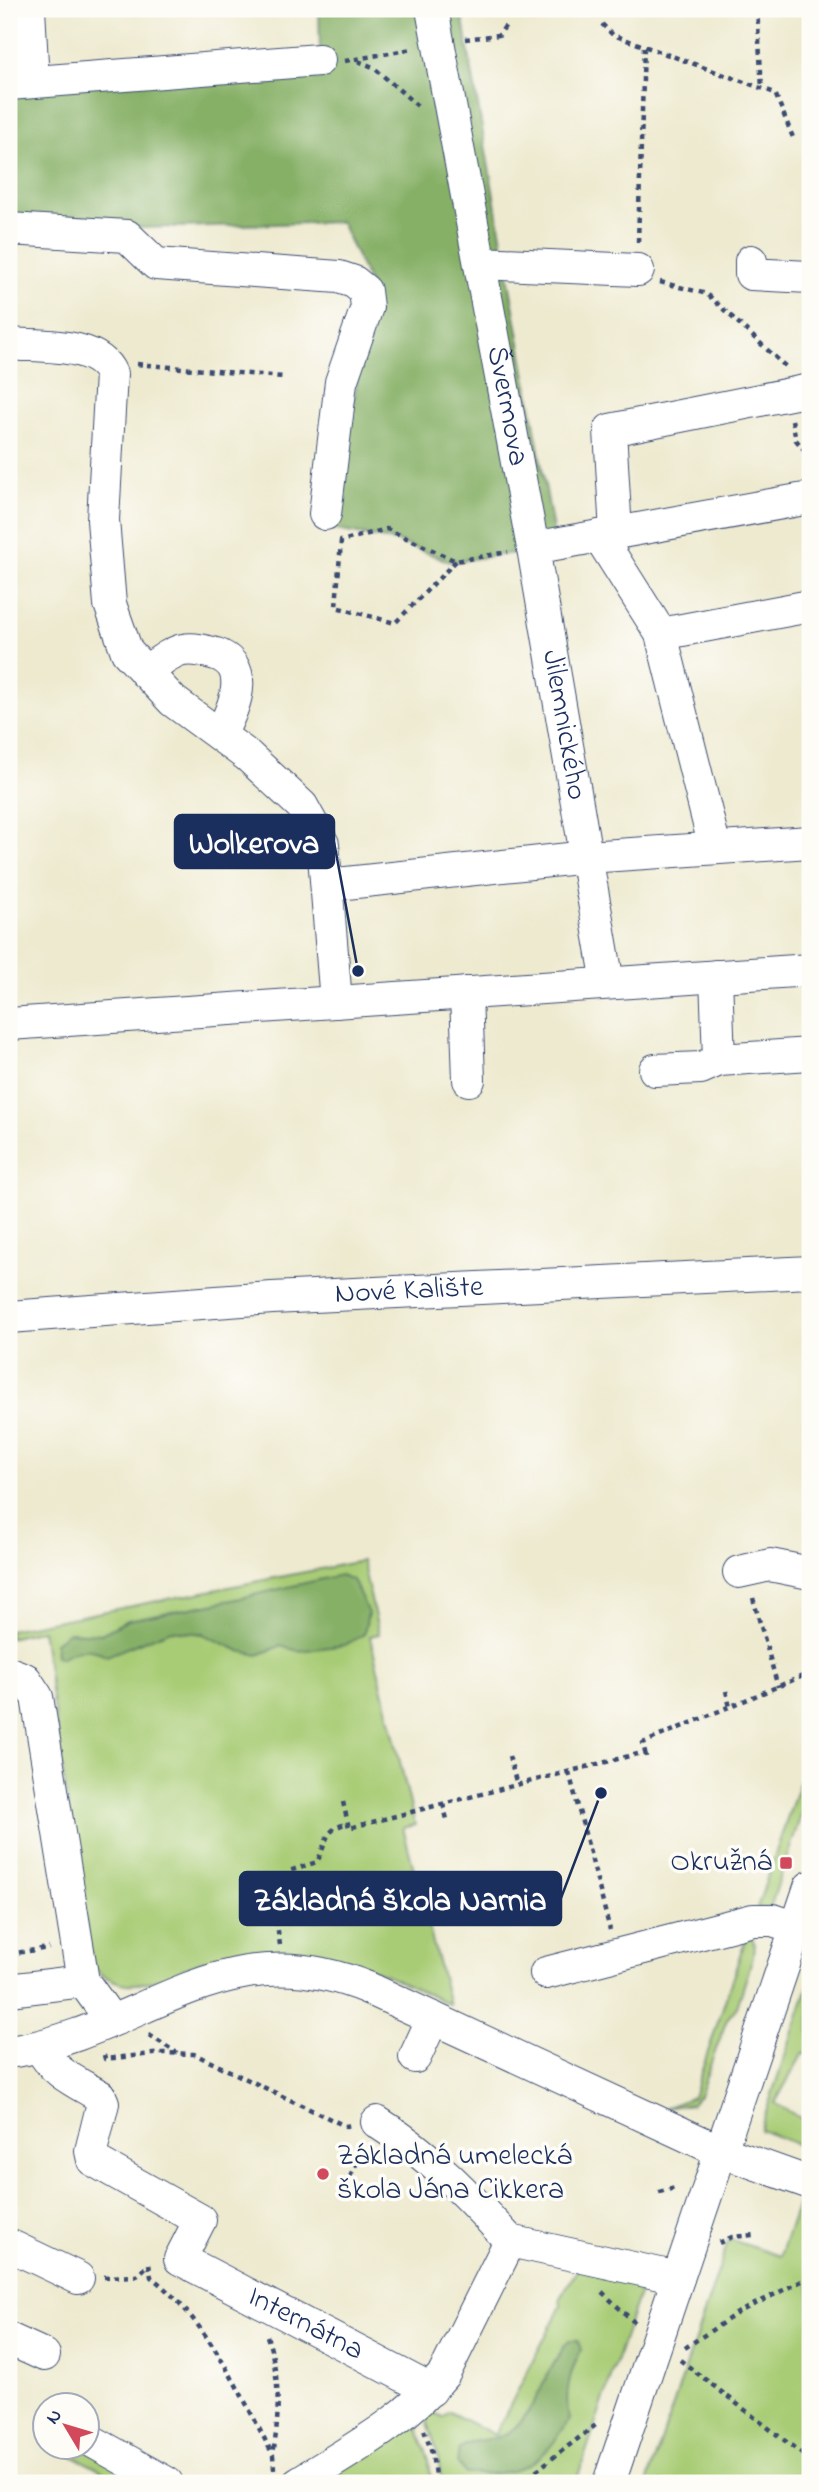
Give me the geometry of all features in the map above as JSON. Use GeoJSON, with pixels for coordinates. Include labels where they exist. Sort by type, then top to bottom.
{"type":"FeatureCollection","features":[{"type":"Feature","properties":{"kind":"street"},"geometry":{"type":"LineString","coordinates":[[29,9],[21,83],[319,61]]}},
{"type":"Feature","properties":{"kind":"street","name":"Švermova"},"geometry":{"type":"LineString","coordinates":[[432,9],[533,548]]}},
{"type":"Feature","properties":{"kind":"street"},"geometry":{"type":"LineString","coordinates":[[9,229],[127,236],[156,264],[339,277],[360,286],[365,291],[367,307],[341,382],[325,514]]}},
{"type":"Feature","properties":{"kind":"street"},"geometry":{"type":"LineString","coordinates":[[751,261],[751,274],[810,277]]}},
{"type":"Feature","properties":{"kind":"street"},"geometry":{"type":"LineString","coordinates":[[480,263],[638,271]]}},
{"type":"Feature","properties":{"kind":"street"},"geometry":{"type":"LineString","coordinates":[[9,344],[89,352],[106,361],[111,374],[103,520],[110,604],[127,652],[173,701],[248,756],[302,806],[323,844],[336,1002]]}},
{"type":"Feature","properties":{"kind":"street"},"geometry":{"type":"LineString","coordinates":[[715,848],[661,635],[608,534],[610,430],[796,385]]}},
{"type":"Feature","properties":{"kind":"street"},"geometry":{"type":"LineString","coordinates":[[533,548],[810,498]]}},
{"type":"Feature","properties":{"kind":"street","name":"Jilemnického"},"geometry":{"type":"LineString","coordinates":[[533,548],[608,983]]}},
{"type":"Feature","properties":{"kind":"street"},"geometry":{"type":"LineString","coordinates":[[661,635],[810,606]]}},
{"type":"Feature","properties":{"kind":"street"},"geometry":{"type":"LineString","coordinates":[[145,672],[181,650],[201,650],[222,656],[235,671],[238,686],[231,714],[219,735]]}},
{"type":"Feature","properties":{"kind":"street"},"geometry":{"type":"LineString","coordinates":[[328,885],[587,857],[810,842]]}},
{"type":"Feature","properties":{"kind":"street"},"geometry":{"type":"LineString","coordinates":[[9,1024],[810,970]]}},
{"type":"Feature","properties":{"kind":"street"},"geometry":{"type":"LineString","coordinates":[[716,976],[719,1060]]}},
{"type":"Feature","properties":{"kind":"street"},"geometry":{"type":"LineString","coordinates":[[466,993],[469,1080]]}},
{"type":"Feature","properties":{"kind":"street"},"geometry":{"type":"LineString","coordinates":[[655,1070],[701,1068],[719,1060],[810,1054]]}},
{"type":"Feature","properties":{"kind":"street","name":"Nové Kalište"},"geometry":{"type":"LineString","coordinates":[[9,1317],[272,1298],[810,1272]]}},
{"type":"Feature","properties":{"kind":"street"},"geometry":{"type":"LineString","coordinates":[[742,1571],[770,1565],[810,1573]]}},
{"type":"Feature","properties":{"kind":"street"},"geometry":{"type":"LineString","coordinates":[[9,1673],[25,1679],[37,1697],[83,1981],[125,2024]]}},
{"type":"Feature","properties":{"kind":"street"},"geometry":{"type":"LineString","coordinates":[[609,2483],[720,2151],[800,1940],[810,1887]]}},
{"type":"Feature","properties":{"kind":"street"},"geometry":{"type":"LineString","coordinates":[[546,1973],[753,1920],[773,1920],[800,1940]]}},
{"type":"Feature","properties":{"kind":"street"},"geometry":{"type":"LineString","coordinates":[[20,2056],[125,2024],[204,1982],[250,1970],[283,1967],[323,1971],[433,2018],[720,2151],[810,2183]]}},
{"type":"Feature","properties":{"kind":"street"},"geometry":{"type":"LineString","coordinates":[[9,1990],[83,1981]]}},
{"type":"Feature","properties":{"kind":"street"},"geometry":{"type":"LineString","coordinates":[[415,2057],[433,2018]]}},
{"type":"Feature","properties":{"kind":"street"},"geometry":{"type":"LineString","coordinates":[[20,2056],[48,2063],[56,2071],[100,2095],[103,2103],[91,2151],[93,2160],[200,2220],[164,2261]]}},
{"type":"Feature","properties":{"kind":"street"},"geometry":{"type":"LineString","coordinates":[[377,2122],[420,2149],[510,2241],[677,2278]]}},
{"type":"Feature","properties":{"kind":"street"},"geometry":{"type":"LineString","coordinates":[[298,2483],[423,2398],[444,2374],[510,2241]]}},
{"type":"Feature","properties":{"kind":"street"},"geometry":{"type":"LineString","coordinates":[[9,2245],[78,2278]]}},
{"type":"Feature","properties":{"kind":"street","name":"Internátna"},"geometry":{"type":"LineString","coordinates":[[164,2261],[258,2300],[423,2398]]}},
{"type":"Feature","properties":{"kind":"street"},"geometry":{"type":"LineString","coordinates":[[9,2339],[44,2355]]}},
{"type":"Feature","properties":{"kind":"street"},"geometry":{"type":"LineString","coordinates":[[102,2447],[167,2483]]}},
{"type":"Feature","properties":{"kind":"path"},"geometry":{"type":"LineString","coordinates":[[757,9],[762,89]]}},
{"type":"Feature","properties":{"kind":"path"},"geometry":{"type":"LineString","coordinates":[[454,41],[499,35],[508,22]]}},
{"type":"Feature","properties":{"kind":"path"},"geometry":{"type":"LineString","coordinates":[[602,24],[613,35],[775,93],[794,140]]}},
{"type":"Feature","properties":{"kind":"path"},"geometry":{"type":"LineString","coordinates":[[643,46],[638,271],[649,279],[707,294],[796,385],[796,440],[810,457]]}},
{"type":"Feature","properties":{"kind":"path"},"geometry":{"type":"LineString","coordinates":[[319,61],[357,61],[416,48]]}},
{"type":"Feature","properties":{"kind":"path"},"geometry":{"type":"LineString","coordinates":[[357,61],[381,73],[429,116]]}},
{"type":"Feature","properties":{"kind":"path"},"geometry":{"type":"LineString","coordinates":[[106,361],[283,377]]}},
{"type":"Feature","properties":{"kind":"path"},"geometry":{"type":"LineString","coordinates":[[456,561],[395,623],[335,607],[341,541],[387,528],[456,561],[533,548]]}},
{"type":"Feature","properties":{"kind":"path"},"geometry":{"type":"LineString","coordinates":[[742,1571],[778,1687]]}},
{"type":"Feature","properties":{"kind":"path"},"geometry":{"type":"LineString","coordinates":[[647,1761],[643,1743],[810,1673]]}},
{"type":"Feature","properties":{"kind":"path"},"geometry":{"type":"LineString","coordinates":[[726,1691],[730,1707]]}},
{"type":"Feature","properties":{"kind":"path"},"geometry":{"type":"LineString","coordinates":[[343,1802],[349,1828],[645,1752]]}},
{"type":"Feature","properties":{"kind":"path"},"geometry":{"type":"LineString","coordinates":[[509,1756],[517,1785]]}},
{"type":"Feature","properties":{"kind":"path"},"geometry":{"type":"LineString","coordinates":[[569,1772],[616,1955]]}},
{"type":"Feature","properties":{"kind":"path"},"geometry":{"type":"LineString","coordinates":[[443,1804],[448,1823]]}},
{"type":"Feature","properties":{"kind":"path"},"geometry":{"type":"LineString","coordinates":[[283,1967],[274,1904],[289,1871],[317,1862],[329,1832],[333,1827],[348,1823]]}},
{"type":"Feature","properties":{"kind":"path"},"geometry":{"type":"LineString","coordinates":[[9,1954],[76,1944]]}},
{"type":"Feature","properties":{"kind":"path"},"geometry":{"type":"LineString","coordinates":[[125,2024],[177,2053]]}},
{"type":"Feature","properties":{"kind":"path"},"geometry":{"type":"LineString","coordinates":[[102,2051],[105,2059],[194,2054],[345,2126],[377,2122]]}},
{"type":"Feature","properties":{"kind":"path"},"geometry":{"type":"LineString","coordinates":[[346,2185],[377,2122]]}},
{"type":"Feature","properties":{"kind":"path"},"geometry":{"type":"LineString","coordinates":[[659,2192],[675,2188]]}},
{"type":"Feature","properties":{"kind":"path"},"geometry":{"type":"LineString","coordinates":[[715,2245],[732,2237],[754,2235]]}},
{"type":"Feature","properties":{"kind":"path"},"geometry":{"type":"LineString","coordinates":[[78,2278],[137,2276],[164,2261]]}},
{"type":"Feature","properties":{"kind":"path"},"geometry":{"type":"LineString","coordinates":[[164,2261],[152,2277],[173,2294],[210,2344],[273,2455]]}},
{"type":"Feature","properties":{"kind":"path"},"geometry":{"type":"LineString","coordinates":[[810,2277],[739,2312],[678,2355],[810,2460]]}},
{"type":"Feature","properties":{"kind":"path"},"geometry":{"type":"LineString","coordinates":[[258,2300],[261,2321],[277,2375],[280,2418],[273,2455],[274,2483]]}},
{"type":"Feature","properties":{"kind":"path"},"geometry":{"type":"LineString","coordinates":[[423,2398],[436,2483]]}},
{"type":"Feature","properties":{"kind":"path"},"geometry":{"type":"LineString","coordinates":[[520,2483],[606,2417]]}},
{"type":"Feature","properties":{"kind":"green space"},"geometry":{"type":"Polygon","coordinates":[[[319,9],[461,9],[556,547],[451,562],[396,541],[331,529],[373,292],[341,222],[9,232],[9,88],[320,52],[319,9]]]}},
{"type":"Feature","properties":{"kind":"green space"},"geometry":{"type":"Polygon","coordinates":[[[362,1561],[379,1634],[370,1636],[415,1825],[403,1828],[449,2004],[385,1974],[342,1958],[296,1950],[273,1950],[221,1957],[134,1984],[120,1983],[107,1977],[92,1967],[42,1630],[9,1638],[9,1630],[362,1561]]]}},
{"type":"Feature","properties":{"kind":"green space"},"geometry":{"type":"Polygon","coordinates":[[[340,1575],[353,1580],[368,1613],[364,1634],[345,1645],[299,1651],[280,1646],[258,1655],[240,1651],[203,1634],[171,1630],[107,1656],[84,1650],[72,1652],[62,1658],[56,1656],[55,1642],[69,1632],[101,1634],[128,1620],[340,1575]]]}},
{"type":"Feature","properties":{"kind":"green space"},"geometry":{"type":"Polygon","coordinates":[[[810,1751],[810,1788],[770,1908],[757,1908],[810,1751]]]}},
{"type":"Feature","properties":{"kind":"green space"},"geometry":{"type":"Polygon","coordinates":[[[748,1932],[754,1942],[753,1957],[737,2007],[727,2019],[699,2096],[691,2104],[665,2108],[693,2097],[748,1932]]]}},
{"type":"Feature","properties":{"kind":"green space"},"geometry":{"type":"Polygon","coordinates":[[[810,1981],[810,2057],[803,2053],[775,2103],[810,2124],[809,2149],[760,2130],[810,1981]]]}},
{"type":"Feature","properties":{"kind":"green space"},"geometry":{"type":"Polygon","coordinates":[[[801,2196],[810,2199],[810,2483],[647,2483],[729,2239],[780,2256],[801,2196]]]}},
{"type":"Feature","properties":{"kind":"green space"},"geometry":{"type":"Polygon","coordinates":[[[579,2267],[643,2282],[577,2479],[556,2483],[442,2483],[437,2451],[423,2408],[443,2417],[449,2412],[495,2435],[561,2306],[560,2298],[579,2267]]]}},
{"type":"Feature","properties":{"kind":"green space"},"geometry":{"type":"Polygon","coordinates":[[[569,2341],[578,2341],[581,2350],[569,2384],[569,2420],[548,2449],[527,2465],[514,2470],[465,2474],[457,2463],[459,2449],[473,2442],[507,2434],[513,2429],[536,2399],[554,2362],[569,2341]]]}},
{"type":"Feature","properties":{"kind":"green space"},"geometry":{"type":"Polygon","coordinates":[[[414,2418],[429,2460],[431,2483],[316,2483],[414,2418]]]}},
{"type":"Feature","properties":{"kind":"green space"},"geometry":{"type":"Polygon","coordinates":[[[102,2457],[153,2483],[127,2483],[80,2460],[102,2460],[102,2457]]]}},
{"type":"Feature","properties":{"kind":"place","name":"Wolkerova"},"geometry":{"type":"Point","coordinates":[358,971]}},
{"type":"Feature","properties":{"kind":"place","name":"Základná škola Narnia"},"geometry":{"type":"Point","coordinates":[601,1793]}},
{"type":"Feature","properties":{"kind":"place","name":"Okružná"},"geometry":{"type":"Point","coordinates":[786,1863]}},
{"type":"Feature","properties":{"kind":"place","name":"Základná umelecká škola Jána Cikkera"},"geometry":{"type":"Point","coordinates":[323,2174]}}]}
